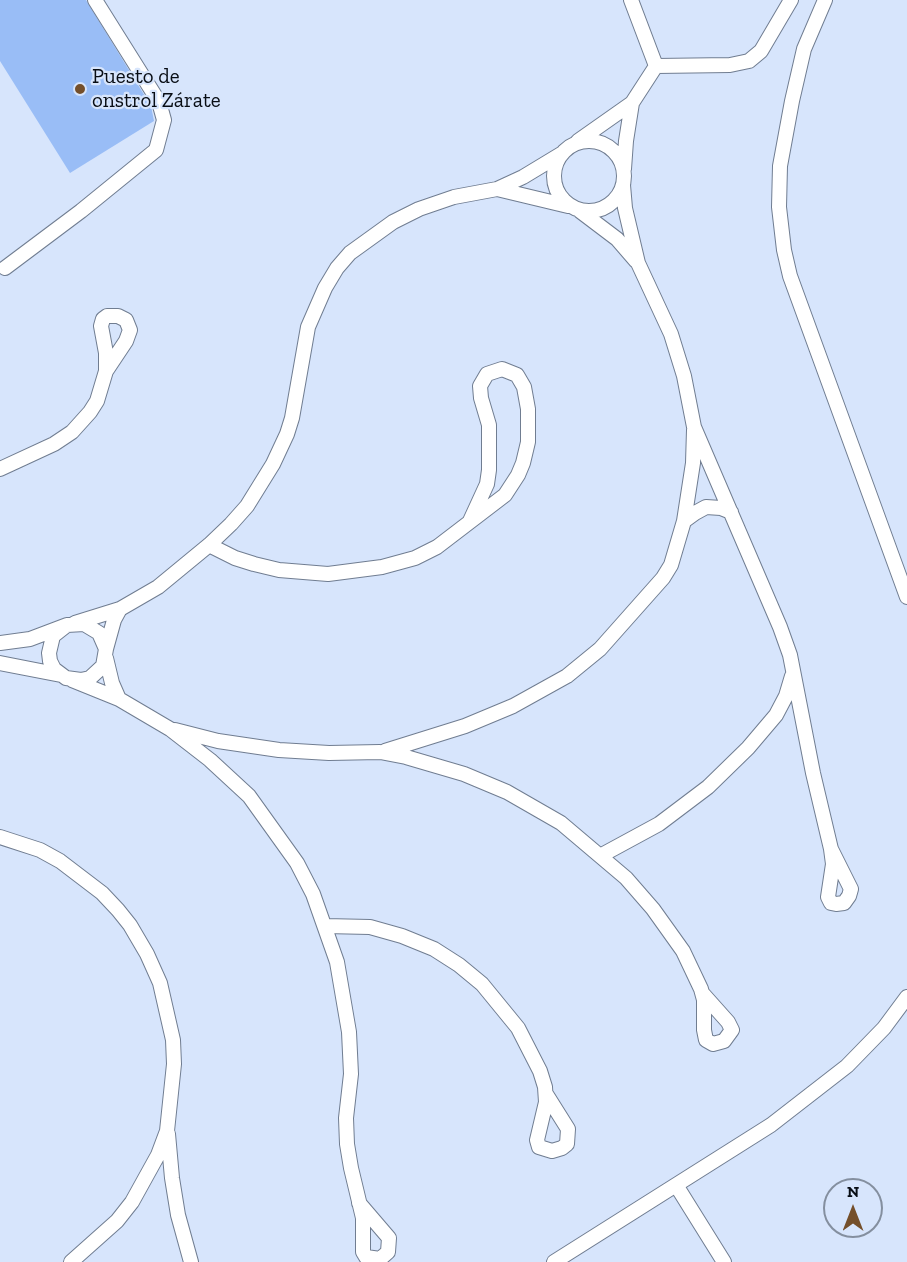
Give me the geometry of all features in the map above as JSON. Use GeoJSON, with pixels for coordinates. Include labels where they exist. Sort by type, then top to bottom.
{"type":"FeatureCollection","features":[{"type":"Feature","properties":{"kind":"street"},"geometry":{"type":"LineString","coordinates":[[4,268],[81,211],[156,150],[164,120],[159,102],[95,0]]}},
{"type":"Feature","properties":{"kind":"street"},"geometry":{"type":"LineString","coordinates":[[631,0],[656,66]]}},
{"type":"Feature","properties":{"kind":"street"},"geometry":{"type":"LineString","coordinates":[[656,66],[730,65],[749,61],[761,51],[791,0]]}},
{"type":"Feature","properties":{"kind":"street"},"geometry":{"type":"LineString","coordinates":[[825,0],[804,49],[780,166],[779,207],[784,250],[790,276],[907,597]]}},
{"type":"Feature","properties":{"kind":"street"},"geometry":{"type":"LineString","coordinates":[[0,643],[30,639],[120,609],[158,586],[209,545],[247,506],[273,464],[292,418],[308,327],[325,288],[337,268],[350,254],[369,238],[410,214],[454,196],[497,189],[523,177],[561,154],[632,103],[656,66]]}},
{"type":"Feature","properties":{"kind":"street"},"geometry":{"type":"LineString","coordinates":[[497,189],[591,212],[612,203],[619,194],[624,180],[626,141],[632,103]]}},
{"type":"Feature","properties":{"kind":"street"},"geometry":{"type":"LineString","coordinates":[[575,143],[586,141],[608,146],[622,163],[625,208],[638,263],[671,334],[684,376],[694,427],[790,655],[813,773],[831,849]]}},
{"type":"Feature","properties":{"kind":"street"},"geometry":{"type":"LineString","coordinates":[[561,154],[553,171],[553,181],[561,199],[617,239],[638,263]]}},
{"type":"Feature","properties":{"kind":"street"},"geometry":{"type":"LineString","coordinates":[[209,545],[234,558],[279,570],[328,574],[382,567],[415,558],[437,547],[505,495],[518,475],[528,442],[528,408],[524,387],[517,375],[502,369],[488,374],[480,386],[489,425],[489,470],[487,484],[470,521]]}},
{"type":"Feature","properties":{"kind":"street"},"geometry":{"type":"LineString","coordinates":[[0,469],[36,453],[72,432],[81,424],[97,401],[106,371]]}},
{"type":"Feature","properties":{"kind":"street"},"geometry":{"type":"LineString","coordinates":[[170,729],[218,741],[279,750],[329,753],[380,752],[465,726],[513,706],[567,676],[600,649],[663,578],[671,565],[684,521],[693,464],[694,427]]}},
{"type":"Feature","properties":{"kind":"street"},"geometry":{"type":"LineString","coordinates":[[684,521],[706,507],[721,508],[731,512]]}},
{"type":"Feature","properties":{"kind":"street"},"geometry":{"type":"LineString","coordinates":[[119,699],[112,683],[106,653],[99,633],[84,624],[71,624],[53,636],[49,653],[54,669],[66,678],[90,678],[103,666],[106,653],[114,620],[120,609]]}},
{"type":"Feature","properties":{"kind":"street"},"geometry":{"type":"LineString","coordinates":[[0,663],[66,678],[119,699],[170,729],[210,760],[249,796],[297,863],[313,894],[337,962],[349,1032],[351,1074],[346,1118],[347,1144],[359,1203]]}},
{"type":"Feature","properties":{"kind":"street"},"geometry":{"type":"LineString","coordinates":[[600,856],[659,824],[708,787],[748,748],[776,714],[786,696],[792,673]]}},
{"type":"Feature","properties":{"kind":"street"},"geometry":{"type":"LineString","coordinates":[[776,714],[802,719]]}},
{"type":"Feature","properties":{"kind":"street"},"geometry":{"type":"LineString","coordinates":[[424,740],[424,763]]}},
{"type":"Feature","properties":{"kind":"street"},"geometry":{"type":"LineString","coordinates":[[210,760],[218,741]]}},
{"type":"Feature","properties":{"kind":"street"},"geometry":{"type":"LineString","coordinates":[[380,752],[464,774],[507,792],[561,823],[626,878],[653,909],[683,951],[703,994]]}},
{"type":"Feature","properties":{"kind":"street"},"geometry":{"type":"LineString","coordinates":[[0,837],[40,850],[79,873],[102,892],[118,910],[147,954],[160,983],[173,1040],[174,1064],[167,1131],[178,1215],[191,1262]]}},
{"type":"Feature","properties":{"kind":"street"},"geometry":{"type":"LineString","coordinates":[[325,926],[370,927],[402,936],[434,949],[459,965],[482,984],[518,1028],[540,1071],[546,1094]]}},
{"type":"Feature","properties":{"kind":"street"},"geometry":{"type":"LineString","coordinates":[[554,1262],[771,1125],[847,1066],[884,1028],[907,997]]}},
{"type":"Feature","properties":{"kind":"street"},"geometry":{"type":"LineString","coordinates":[[71,1262],[117,1221],[132,1202],[149,1174],[167,1131]]}},
{"type":"Feature","properties":{"kind":"street"},"geometry":{"type":"LineString","coordinates":[[149,1174],[172,1178]]}},
{"type":"Feature","properties":{"kind":"street"},"geometry":{"type":"LineString","coordinates":[[676,1185],[724,1262]]}},
{"type":"Feature","properties":{"kind":"building","name":"Puesto de onstrol Zárate"},"geometry":{"type":"Polygon","coordinates":[[[0,0],[86,0],[151,106],[154,121],[70,173],[0,61],[0,0]]]}},
{"type":"Feature","properties":{"kind":"place","name":"Puesto de onstrol Zárate"},"geometry":{"type":"Point","coordinates":[80,89]}}]}
